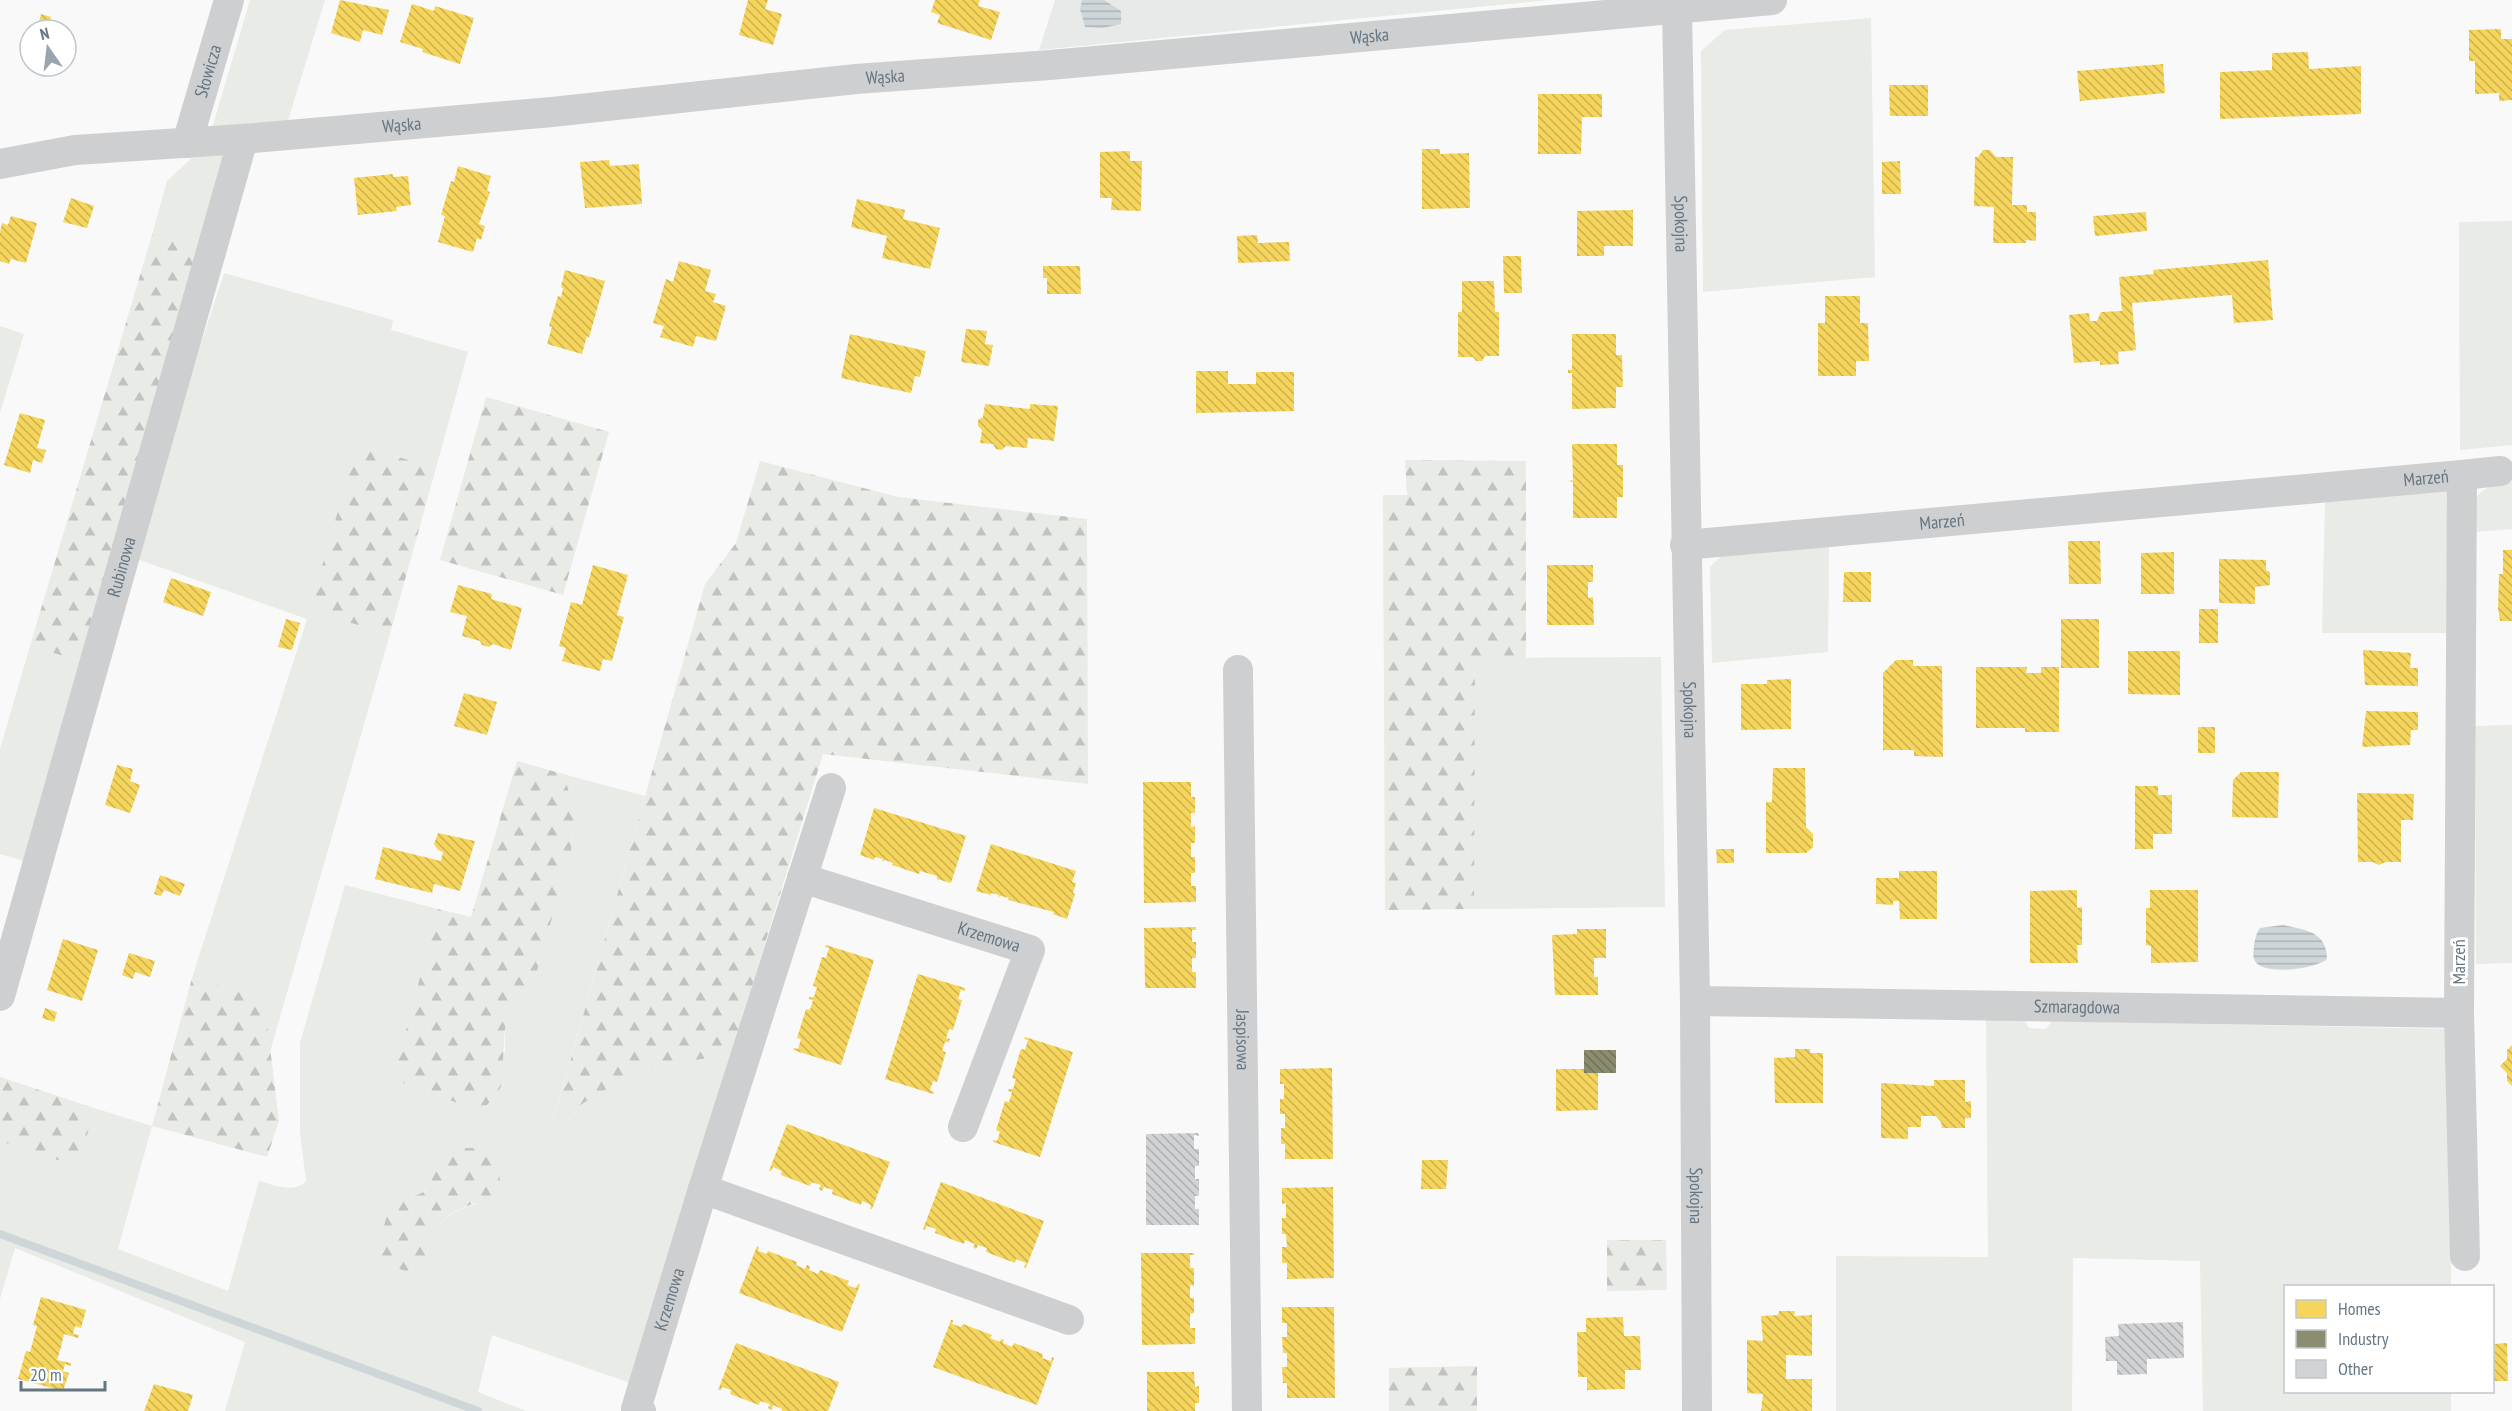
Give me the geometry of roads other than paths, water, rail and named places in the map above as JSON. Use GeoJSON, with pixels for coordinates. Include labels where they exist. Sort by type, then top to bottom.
{"type":"FeatureCollection","features":[{"type":"Feature","properties":{"kind":"street","name":"Słowicza"},"geometry":{"type":"LineString","coordinates":[[188,143],[229,0]]}},
{"type":"Feature","properties":{"kind":"street","name":"Wąska"},"geometry":{"type":"LineString","coordinates":[[0,164],[75,150],[243,139],[552,112],[856,79],[1050,65],[1772,0]]}},
{"type":"Feature","properties":{"kind":"street","name":"Spokojna"},"geometry":{"type":"LineString","coordinates":[[1677,8],[1695,1001],[1697,1411]]}},
{"type":"Feature","properties":{"kind":"street","name":"Rubinowa"},"geometry":{"type":"LineString","coordinates":[[0,996],[243,139]]}},
{"type":"Feature","properties":{"kind":"street"},"geometry":{"type":"LineString","coordinates":[[2462,475],[2500,471]]}},
{"type":"Feature","properties":{"kind":"street","name":"Marzeń"},"geometry":{"type":"LineString","coordinates":[[1685,545],[2462,475],[2459,1013],[2465,1256]]}},
{"type":"Feature","properties":{"kind":"street","name":"Jaspisowa"},"geometry":{"type":"LineString","coordinates":[[1238,670],[1247,1411]]}},
{"type":"Feature","properties":{"kind":"street","name":"Krzemowa"},"geometry":{"type":"LineString","coordinates":[[639,1410],[703,1188],[831,789]]}},
{"type":"Feature","properties":{"kind":"street","name":"Krzemowa"},"geometry":{"type":"LineString","coordinates":[[802,878],[1030,950],[963,1127]]}},
{"type":"Feature","properties":{"kind":"street","name":"Szmaragdowa"},"geometry":{"type":"LineString","coordinates":[[1695,1001],[2459,1013]]}},
{"type":"Feature","properties":{"kind":"street"},"geometry":{"type":"LineString","coordinates":[[703,1188],[1069,1320]]}},
{"type":"Feature","properties":{"kind":"waterway"},"geometry":{"type":"LineString","coordinates":[[0,1234],[478,1411]]}}]}
